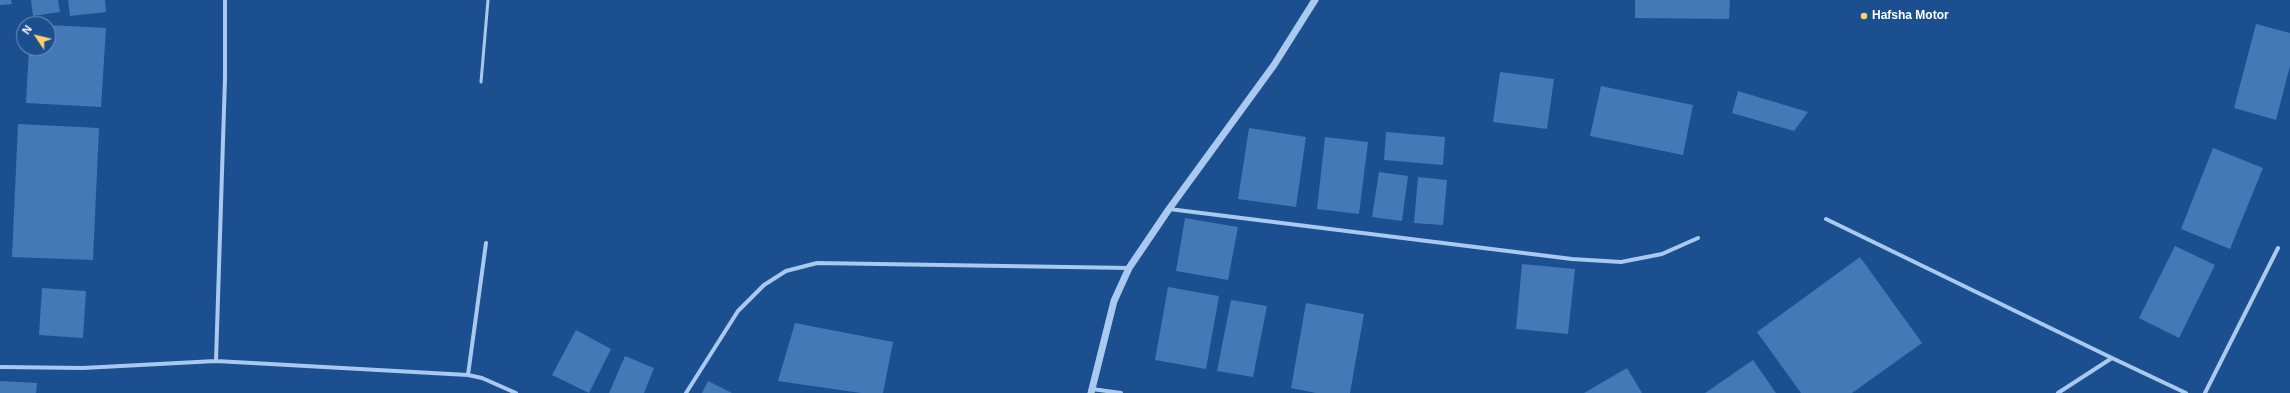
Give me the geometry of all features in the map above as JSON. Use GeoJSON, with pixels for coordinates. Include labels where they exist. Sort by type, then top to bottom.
{"type":"FeatureCollection","features":[{"type":"Feature","properties":{"kind":"street"},"geometry":{"type":"LineString","coordinates":[[216,361],[225,78],[225,0]]}},
{"type":"Feature","properties":{"kind":"street"},"geometry":{"type":"LineString","coordinates":[[1121,393],[1092,391],[1114,300],[1129,268],[1169,209],[1274,64],[1315,0]]}},
{"type":"Feature","properties":{"kind":"street"},"geometry":{"type":"LineString","coordinates":[[1169,209],[1572,259],[1621,262],[1662,254],[1698,238]]}},
{"type":"Feature","properties":{"kind":"street"},"geometry":{"type":"LineString","coordinates":[[1826,219],[2186,393]]}},
{"type":"Feature","properties":{"kind":"street"},"geometry":{"type":"LineString","coordinates":[[468,375],[486,243]]}},
{"type":"Feature","properties":{"kind":"street"},"geometry":{"type":"LineString","coordinates":[[2205,393],[2278,248]]}},
{"type":"Feature","properties":{"kind":"street"},"geometry":{"type":"LineString","coordinates":[[686,393],[738,311],[764,285],[786,271],[817,263],[1129,268]]}},
{"type":"Feature","properties":{"kind":"street"},"geometry":{"type":"LineString","coordinates":[[2058,393],[2112,358]]}},
{"type":"Feature","properties":{"kind":"street"},"geometry":{"type":"LineString","coordinates":[[0,367],[83,368],[216,361],[468,375],[482,378],[506,391],[516,393]]}},
{"type":"Feature","properties":{"kind":"lane"},"geometry":{"type":"LineString","coordinates":[[481,82],[488,0]]}},
{"type":"Feature","properties":{"kind":"building"},"geometry":{"type":"Polygon","coordinates":[[[0,0],[11,0],[12,4],[0,5],[0,0]]]}},
{"type":"Feature","properties":{"kind":"building"},"geometry":{"type":"Polygon","coordinates":[[[31,0],[58,0],[60,12],[33,16],[31,0]]]}},
{"type":"Feature","properties":{"kind":"building"},"geometry":{"type":"Polygon","coordinates":[[[68,0],[105,0],[106,12],[70,16],[68,0]]]}},
{"type":"Feature","properties":{"kind":"building"},"geometry":{"type":"Polygon","coordinates":[[[1635,0],[1730,0],[1729,19],[1635,18],[1635,0]]]}},
{"type":"Feature","properties":{"kind":"building"},"geometry":{"type":"Polygon","coordinates":[[[2256,24],[2290,33],[2290,66],[2276,120],[2234,108],[2256,24]]]}},
{"type":"Feature","properties":{"kind":"building"},"geometry":{"type":"Polygon","coordinates":[[[56,25],[106,28],[101,107],[26,103],[29,56],[56,56],[56,25]]]}},
{"type":"Feature","properties":{"kind":"building"},"geometry":{"type":"Polygon","coordinates":[[[1500,72],[1554,79],[1547,129],[1493,122],[1500,72]]]}},
{"type":"Feature","properties":{"kind":"building"},"geometry":{"type":"Polygon","coordinates":[[[1601,86],[1693,105],[1683,155],[1590,136],[1601,86]]]}},
{"type":"Feature","properties":{"kind":"building"},"geometry":{"type":"Polygon","coordinates":[[[1738,91],[1808,112],[1794,131],[1732,113],[1738,91]]]}},
{"type":"Feature","properties":{"kind":"building"},"geometry":{"type":"Polygon","coordinates":[[[18,124],[99,128],[93,260],[12,257],[18,124]]]}},
{"type":"Feature","properties":{"kind":"building"},"geometry":{"type":"Polygon","coordinates":[[[1249,128],[1306,137],[1296,207],[1238,199],[1249,128]]]}},
{"type":"Feature","properties":{"kind":"building"},"geometry":{"type":"Polygon","coordinates":[[[1386,132],[1445,137],[1443,165],[1384,160],[1386,132]]]}},
{"type":"Feature","properties":{"kind":"building"},"geometry":{"type":"Polygon","coordinates":[[[1325,137],[1368,142],[1359,214],[1317,209],[1325,137]]]}},
{"type":"Feature","properties":{"kind":"building"},"geometry":{"type":"Polygon","coordinates":[[[2213,148],[2263,168],[2230,249],[2181,229],[2213,148]]]}},
{"type":"Feature","properties":{"kind":"building"},"geometry":{"type":"Polygon","coordinates":[[[1379,172],[1408,176],[1402,221],[1372,217],[1379,172]]]}},
{"type":"Feature","properties":{"kind":"building"},"geometry":{"type":"Polygon","coordinates":[[[1418,177],[1447,180],[1443,225],[1414,223],[1418,177]]]}},
{"type":"Feature","properties":{"kind":"building"},"geometry":{"type":"Polygon","coordinates":[[[1185,218],[1238,227],[1228,280],[1176,271],[1185,218]]]}},
{"type":"Feature","properties":{"kind":"building"},"geometry":{"type":"Polygon","coordinates":[[[2175,246],[2215,265],[2179,338],[2139,318],[2175,246]]]}},
{"type":"Feature","properties":{"kind":"building"},"geometry":{"type":"Polygon","coordinates":[[[1860,257],[1922,343],[1852,393],[1801,393],[1757,332],[1860,257]]]}},
{"type":"Feature","properties":{"kind":"building"},"geometry":{"type":"Polygon","coordinates":[[[1522,264],[1575,269],[1568,334],[1516,329],[1522,264]]]}},
{"type":"Feature","properties":{"kind":"building"},"geometry":{"type":"Polygon","coordinates":[[[1168,287],[1219,296],[1206,369],[1155,360],[1168,287]]]}},
{"type":"Feature","properties":{"kind":"building"},"geometry":{"type":"Polygon","coordinates":[[[42,288],[86,291],[83,338],[39,335],[42,288]]]}},
{"type":"Feature","properties":{"kind":"building"},"geometry":{"type":"Polygon","coordinates":[[[1231,300],[1267,306],[1253,377],[1217,371],[1231,300]]]}},
{"type":"Feature","properties":{"kind":"building"},"geometry":{"type":"Polygon","coordinates":[[[1306,303],[1364,314],[1350,393],[1316,393],[1291,388],[1306,303]]]}},
{"type":"Feature","properties":{"kind":"building"},"geometry":{"type":"Polygon","coordinates":[[[795,323],[893,342],[883,393],[861,393],[778,381],[795,323]]]}},
{"type":"Feature","properties":{"kind":"building"},"geometry":{"type":"Polygon","coordinates":[[[576,330],[611,349],[589,393],[552,375],[576,330]]]}},
{"type":"Feature","properties":{"kind":"building"},"geometry":{"type":"Polygon","coordinates":[[[625,356],[654,368],[644,393],[609,393],[625,356]]]}},
{"type":"Feature","properties":{"kind":"building"},"geometry":{"type":"Polygon","coordinates":[[[1753,360],[1776,393],[1705,393],[1753,360]]]}},
{"type":"Feature","properties":{"kind":"building"},"geometry":{"type":"Polygon","coordinates":[[[1627,368],[1642,393],[1584,393],[1627,368]]]}},
{"type":"Feature","properties":{"kind":"building"},"geometry":{"type":"Polygon","coordinates":[[[0,381],[37,383],[36,393],[0,393],[0,381]]]}},
{"type":"Feature","properties":{"kind":"building"},"geometry":{"type":"Polygon","coordinates":[[[708,381],[732,393],[702,393],[708,381]]]}},
{"type":"Feature","properties":{"kind":"place","name":"Hafsha Motor"},"geometry":{"type":"Point","coordinates":[1864,16]}}]}
